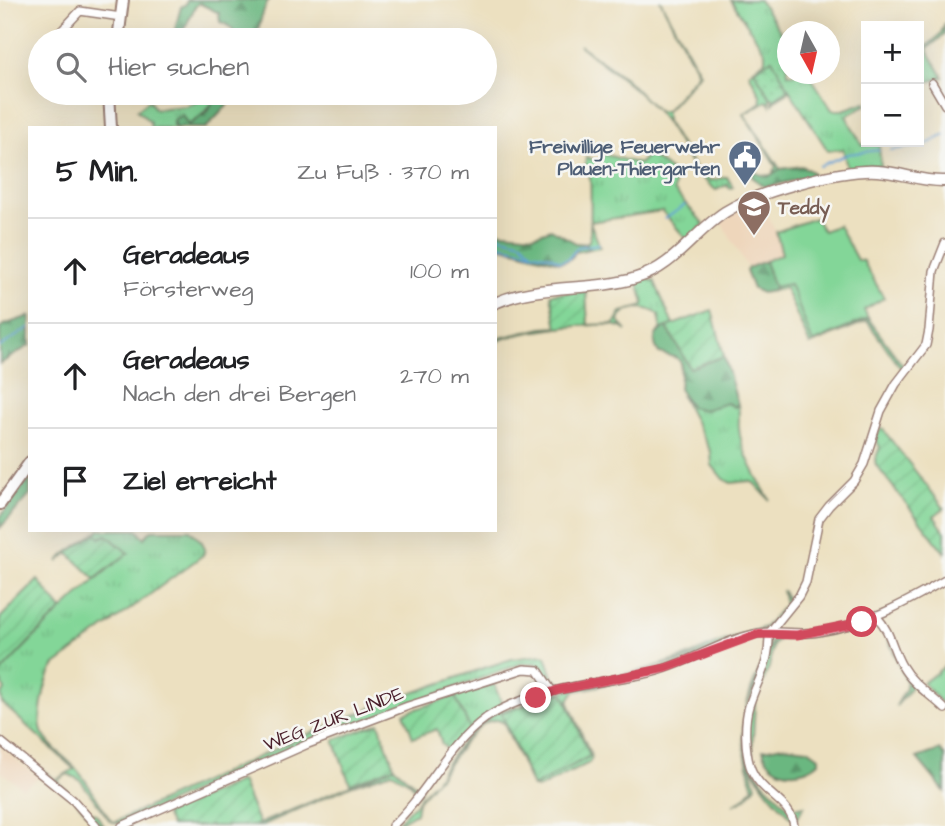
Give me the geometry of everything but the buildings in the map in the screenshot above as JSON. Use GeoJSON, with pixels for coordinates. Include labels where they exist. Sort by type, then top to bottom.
{"type":"FeatureCollection","features":[{"type":"Feature","properties":{"kind":"main road"},"geometry":{"type":"LineString","coordinates":[[120,28],[122,0]]}},
{"type":"Feature","properties":{"kind":"main road"},"geometry":{"type":"LineString","coordinates":[[110,105],[111,126]]}},
{"type":"Feature","properties":{"kind":"main road"},"geometry":{"type":"LineString","coordinates":[[0,504],[28,465]]}},
{"type":"Feature","properties":{"kind":"street"},"geometry":{"type":"LineString","coordinates":[[65,28],[80,11],[121,17]]}},
{"type":"Feature","properties":{"kind":"street"},"geometry":{"type":"LineString","coordinates":[[932,83],[945,105]]}},
{"type":"Feature","properties":{"kind":"street"},"geometry":{"type":"LineString","coordinates":[[497,302],[530,293],[618,282],[652,272],[678,254],[725,212],[753,198],[823,177],[873,170],[945,181]]}},
{"type":"Feature","properties":{"kind":"street"},"geometry":{"type":"LineString","coordinates":[[794,826],[792,815],[761,787],[750,765],[746,737],[748,707],[768,658],[769,633],[799,596],[806,582],[819,519],[828,506],[854,481],[864,464],[881,411],[896,384],[926,345],[934,271],[945,243]]}},
{"type":"Feature","properties":{"kind":"street"},"geometry":{"type":"LineString","coordinates":[[392,826],[463,738],[486,718],[500,711],[552,691],[666,668],[758,634],[797,635],[819,632],[877,617],[945,580]]}},
{"type":"Feature","properties":{"kind":"street"},"geometry":{"type":"LineString","coordinates":[[877,617],[887,628],[908,675],[945,709]]}},
{"type":"Feature","properties":{"kind":"street","name":"WEG ZUR LINDE"},"geometry":{"type":"LineString","coordinates":[[122,826],[308,744],[408,706],[524,668],[538,670],[552,691]]}},
{"type":"Feature","properties":{"kind":"street"},"geometry":{"type":"LineString","coordinates":[[0,741],[74,800],[96,826]]}},
{"type":"Feature","properties":{"kind":"shaded area","name":"Teddy"},"geometry":{"type":"Polygon","coordinates":[[[757,203],[762,205],[776,232],[782,254],[748,268],[721,222],[757,203]]]}},
{"type":"Feature","properties":{"kind":"shaded area"},"geometry":{"type":"Polygon","coordinates":[[[0,747],[39,778],[23,788],[0,771],[0,747]]]}},
{"type":"Feature","properties":{"kind":"green space"},"geometry":{"type":"Polygon","coordinates":[[[187,0],[269,0],[258,28],[231,28],[220,22],[219,13],[199,3],[185,28],[175,28],[181,7],[187,0]]]}},
{"type":"Feature","properties":{"kind":"green space"},"geometry":{"type":"Polygon","coordinates":[[[660,0],[700,73],[666,111],[698,73],[660,0]]]}},
{"type":"Feature","properties":{"kind":"green space"},"geometry":{"type":"Polygon","coordinates":[[[731,0],[759,0],[777,26],[777,82],[754,70],[770,97],[770,105],[767,101],[744,114],[761,102],[749,73],[765,60],[765,52],[731,0]]]}},
{"type":"Feature","properties":{"kind":"green space"},"geometry":{"type":"Polygon","coordinates":[[[945,23],[944,35],[927,49],[943,77],[924,82],[924,49],[940,35],[945,23]]]}},
{"type":"Feature","properties":{"kind":"green space"},"geometry":{"type":"Polygon","coordinates":[[[579,45],[626,79],[645,98],[620,77],[579,45]]]}},
{"type":"Feature","properties":{"kind":"green space"},"geometry":{"type":"Polygon","coordinates":[[[772,59],[777,68],[777,84],[786,84],[789,89],[774,99],[770,97],[754,70],[772,59]]]}},
{"type":"Feature","properties":{"kind":"green space"},"geometry":{"type":"Polygon","coordinates":[[[780,84],[815,84],[832,110],[843,110],[861,104],[861,108],[846,116],[861,147],[879,147],[881,168],[847,168],[843,149],[828,151],[790,91],[775,100],[773,105],[773,98],[789,89],[780,84]]]}},
{"type":"Feature","properties":{"kind":"green space"},"geometry":{"type":"Polygon","coordinates":[[[143,105],[152,105],[155,109],[210,105],[191,125],[151,126],[137,110],[143,105]]]}},
{"type":"Feature","properties":{"kind":"green space"},"geometry":{"type":"Polygon","coordinates":[[[211,105],[228,105],[208,126],[174,126],[173,120],[182,115],[188,125],[206,113],[211,105]]]}},
{"type":"Feature","properties":{"kind":"green space"},"geometry":{"type":"Polygon","coordinates":[[[655,109],[666,111],[666,121],[696,170],[703,172],[710,181],[727,177],[733,187],[729,188],[727,185],[716,190],[697,172],[655,109]]]}},
{"type":"Feature","properties":{"kind":"green space"},"geometry":{"type":"Polygon","coordinates":[[[744,114],[780,169],[772,176],[761,176],[772,175],[776,166],[744,114]]]}},
{"type":"Feature","properties":{"kind":"green space"},"geometry":{"type":"Polygon","coordinates":[[[603,154],[639,164],[648,155],[664,165],[673,178],[674,191],[704,224],[688,241],[662,211],[590,222],[590,178],[586,157],[599,162],[603,154]]]}},
{"type":"Feature","properties":{"kind":"green space"},"geometry":{"type":"Polygon","coordinates":[[[802,166],[812,172],[813,176],[765,187],[753,178],[750,171],[768,177],[780,169],[802,166]]]}},
{"type":"Feature","properties":{"kind":"green space"},"geometry":{"type":"Polygon","coordinates":[[[815,218],[823,231],[838,225],[857,260],[863,261],[884,298],[864,310],[868,318],[813,343],[790,284],[774,287],[765,261],[782,254],[776,232],[815,218]]]}},
{"type":"Feature","properties":{"kind":"green space"},"geometry":{"type":"Polygon","coordinates":[[[590,223],[600,247],[590,249],[584,244],[589,241],[590,223]]]}},
{"type":"Feature","properties":{"kind":"green space"},"geometry":{"type":"Polygon","coordinates":[[[551,229],[576,243],[587,244],[590,249],[575,252],[569,259],[560,262],[497,246],[497,231],[534,235],[551,229]]]}},
{"type":"Feature","properties":{"kind":"green space"},"geometry":{"type":"Polygon","coordinates":[[[765,261],[774,287],[773,291],[762,293],[753,289],[746,271],[765,261]]]}},
{"type":"Feature","properties":{"kind":"green space"},"geometry":{"type":"Polygon","coordinates":[[[649,278],[654,280],[673,325],[658,332],[661,328],[659,315],[649,309],[636,308],[644,303],[638,282],[649,278]]]}},
{"type":"Feature","properties":{"kind":"green space"},"geometry":{"type":"Polygon","coordinates":[[[790,284],[813,343],[868,318],[903,366],[909,365],[900,367],[867,321],[810,345],[785,288],[773,291],[774,287],[790,284]]]}},
{"type":"Feature","properties":{"kind":"green space"},"geometry":{"type":"Polygon","coordinates":[[[586,291],[588,325],[557,328],[551,294],[586,291]]]}},
{"type":"Feature","properties":{"kind":"green space"},"geometry":{"type":"Polygon","coordinates":[[[630,310],[621,316],[619,322],[627,331],[619,326],[597,325],[614,324],[621,312],[630,310]]]}},
{"type":"Feature","properties":{"kind":"green space"},"geometry":{"type":"Polygon","coordinates":[[[712,310],[724,356],[690,368],[667,327],[712,310]]]}},
{"type":"Feature","properties":{"kind":"green space"},"geometry":{"type":"Polygon","coordinates":[[[28,317],[28,346],[0,364],[0,329],[3,325],[28,317]]]}},
{"type":"Feature","properties":{"kind":"green space"},"geometry":{"type":"Polygon","coordinates":[[[579,326],[517,335],[497,342],[497,339],[542,328],[579,326]]]}},
{"type":"Feature","properties":{"kind":"green space"},"geometry":{"type":"Polygon","coordinates":[[[667,327],[690,368],[724,356],[738,405],[735,407],[727,403],[704,410],[691,407],[679,389],[681,363],[677,358],[659,353],[655,345],[656,335],[667,327]]]}},
{"type":"Feature","properties":{"kind":"green space"},"geometry":{"type":"Polygon","coordinates":[[[681,395],[691,407],[728,403],[738,405],[740,436],[746,455],[770,500],[754,483],[731,483],[723,479],[712,465],[711,452],[681,395]]]}},
{"type":"Feature","properties":{"kind":"green space"},"geometry":{"type":"Polygon","coordinates":[[[881,427],[944,508],[934,516],[945,532],[945,553],[876,465],[880,447],[875,438],[881,427]]]}},
{"type":"Feature","properties":{"kind":"green space"},"geometry":{"type":"Polygon","coordinates":[[[28,480],[28,497],[0,528],[0,517],[28,480]]]}},
{"type":"Feature","properties":{"kind":"green space"},"geometry":{"type":"Polygon","coordinates":[[[97,532],[139,532],[144,538],[150,532],[192,532],[205,549],[203,555],[55,665],[48,679],[41,709],[43,734],[82,776],[111,821],[115,822],[381,704],[487,667],[512,659],[542,655],[546,656],[554,680],[563,684],[640,671],[765,627],[785,605],[782,590],[789,602],[771,624],[762,630],[684,660],[647,670],[563,687],[551,683],[544,670],[536,663],[520,664],[293,747],[121,824],[110,821],[80,780],[68,774],[59,779],[59,783],[72,796],[29,760],[56,780],[74,769],[2,703],[1,695],[5,690],[0,673],[62,610],[128,553],[68,553],[58,562],[65,554],[97,532]]]}},
{"type":"Feature","properties":{"kind":"green space"},"geometry":{"type":"Polygon","coordinates":[[[96,533],[100,538],[107,535],[128,553],[95,579],[68,553],[96,533]]]}},
{"type":"Feature","properties":{"kind":"green space"},"geometry":{"type":"Polygon","coordinates":[[[38,580],[62,610],[0,673],[0,618],[38,580]]]}},
{"type":"Feature","properties":{"kind":"green space"},"geometry":{"type":"Polygon","coordinates":[[[870,622],[880,623],[882,627],[871,624],[826,634],[779,639],[773,645],[769,667],[755,702],[752,755],[763,782],[788,807],[804,806],[795,821],[760,781],[748,751],[748,719],[772,640],[777,637],[815,635],[870,622]]]}},
{"type":"Feature","properties":{"kind":"green space"},"geometry":{"type":"Polygon","coordinates":[[[763,635],[768,642],[744,722],[745,744],[756,786],[745,799],[733,805],[753,787],[743,738],[744,716],[766,643],[759,637],[751,639],[664,669],[752,637],[763,635]]]}},
{"type":"Feature","properties":{"kind":"green space"},"geometry":{"type":"Polygon","coordinates":[[[887,637],[911,683],[909,691],[896,706],[906,688],[906,681],[887,637]]]}},
{"type":"Feature","properties":{"kind":"green space"},"geometry":{"type":"Polygon","coordinates":[[[945,666],[945,707],[923,683],[945,666]]]}},
{"type":"Feature","properties":{"kind":"green space"},"geometry":{"type":"Polygon","coordinates":[[[653,673],[575,691],[568,701],[592,758],[589,763],[539,788],[531,785],[504,723],[495,720],[486,722],[468,738],[434,782],[471,732],[493,715],[518,706],[502,714],[534,786],[590,756],[563,693],[523,704],[559,692],[653,673]]]}},
{"type":"Feature","properties":{"kind":"green space"},"geometry":{"type":"Polygon","coordinates":[[[494,684],[503,707],[470,729],[455,696],[494,684]]]}},
{"type":"Feature","properties":{"kind":"green space"},"geometry":{"type":"Polygon","coordinates":[[[563,693],[590,756],[533,787],[501,713],[563,693]]]}},
{"type":"Feature","properties":{"kind":"green space"},"geometry":{"type":"Polygon","coordinates":[[[455,696],[470,729],[450,751],[442,745],[437,729],[413,738],[404,713],[455,696]]]}},
{"type":"Feature","properties":{"kind":"green space"},"geometry":{"type":"Polygon","coordinates":[[[379,723],[394,767],[350,784],[334,740],[379,723]]]}},
{"type":"Feature","properties":{"kind":"green space"},"geometry":{"type":"Polygon","coordinates":[[[782,746],[808,749],[819,757],[819,762],[804,771],[787,772],[779,769],[772,765],[763,750],[782,746]]]}},
{"type":"Feature","properties":{"kind":"green space"},"geometry":{"type":"Polygon","coordinates":[[[940,750],[945,756],[945,792],[917,758],[940,750]]]}},
{"type":"Feature","properties":{"kind":"green space"},"geometry":{"type":"Polygon","coordinates":[[[394,767],[421,790],[417,795],[409,782],[392,772],[350,786],[261,826],[254,826],[394,767]]]}},
{"type":"Feature","properties":{"kind":"green space"},"geometry":{"type":"Polygon","coordinates":[[[241,781],[259,824],[171,826],[165,814],[241,781]]]}},
{"type":"Feature","properties":{"kind":"green space"},"geometry":{"type":"Polygon","coordinates":[[[72,796],[86,810],[96,814],[104,826],[90,817],[72,796]]]}},
{"type":"Feature","properties":{"kind":"green space"},"geometry":{"type":"Polygon","coordinates":[[[419,800],[416,813],[394,826],[399,821],[419,800]]]}},
{"type":"Feature","properties":{"kind":"waterway"},"geometry":{"type":"LineString","coordinates":[[891,150],[923,146],[945,135]]}},
{"type":"Feature","properties":{"kind":"waterway"},"geometry":{"type":"LineString","coordinates":[[819,166],[848,154],[879,150]]}},
{"type":"Feature","properties":{"kind":"waterway"},"geometry":{"type":"LineString","coordinates":[[665,219],[685,205]]}},
{"type":"Feature","properties":{"kind":"waterway"},"geometry":{"type":"LineString","coordinates":[[497,236],[522,242],[531,251]]}},
{"type":"Feature","properties":{"kind":"waterway"},"geometry":{"type":"LineString","coordinates":[[497,244],[550,256],[560,261],[568,259],[578,247],[598,244]]}},
{"type":"Feature","properties":{"kind":"waterway"},"geometry":{"type":"LineString","coordinates":[[0,347],[28,328]]}},
{"type":"Feature","properties":{"kind":"place","name":"Freiwillige Feuerwehr Plauen-Thiergarten"},"geometry":{"type":"Point","coordinates":[745,187]}},
{"type":"Feature","properties":{"kind":"place","name":"Teddy"},"geometry":{"type":"Point","coordinates":[754,237]}},
{"type":"Feature","properties":{"kind":"route"},"geometry":{"type":"LineString","coordinates":[[536,698],[558,690],[649,673],[758,634],[797,635],[862,622]]}}]}
